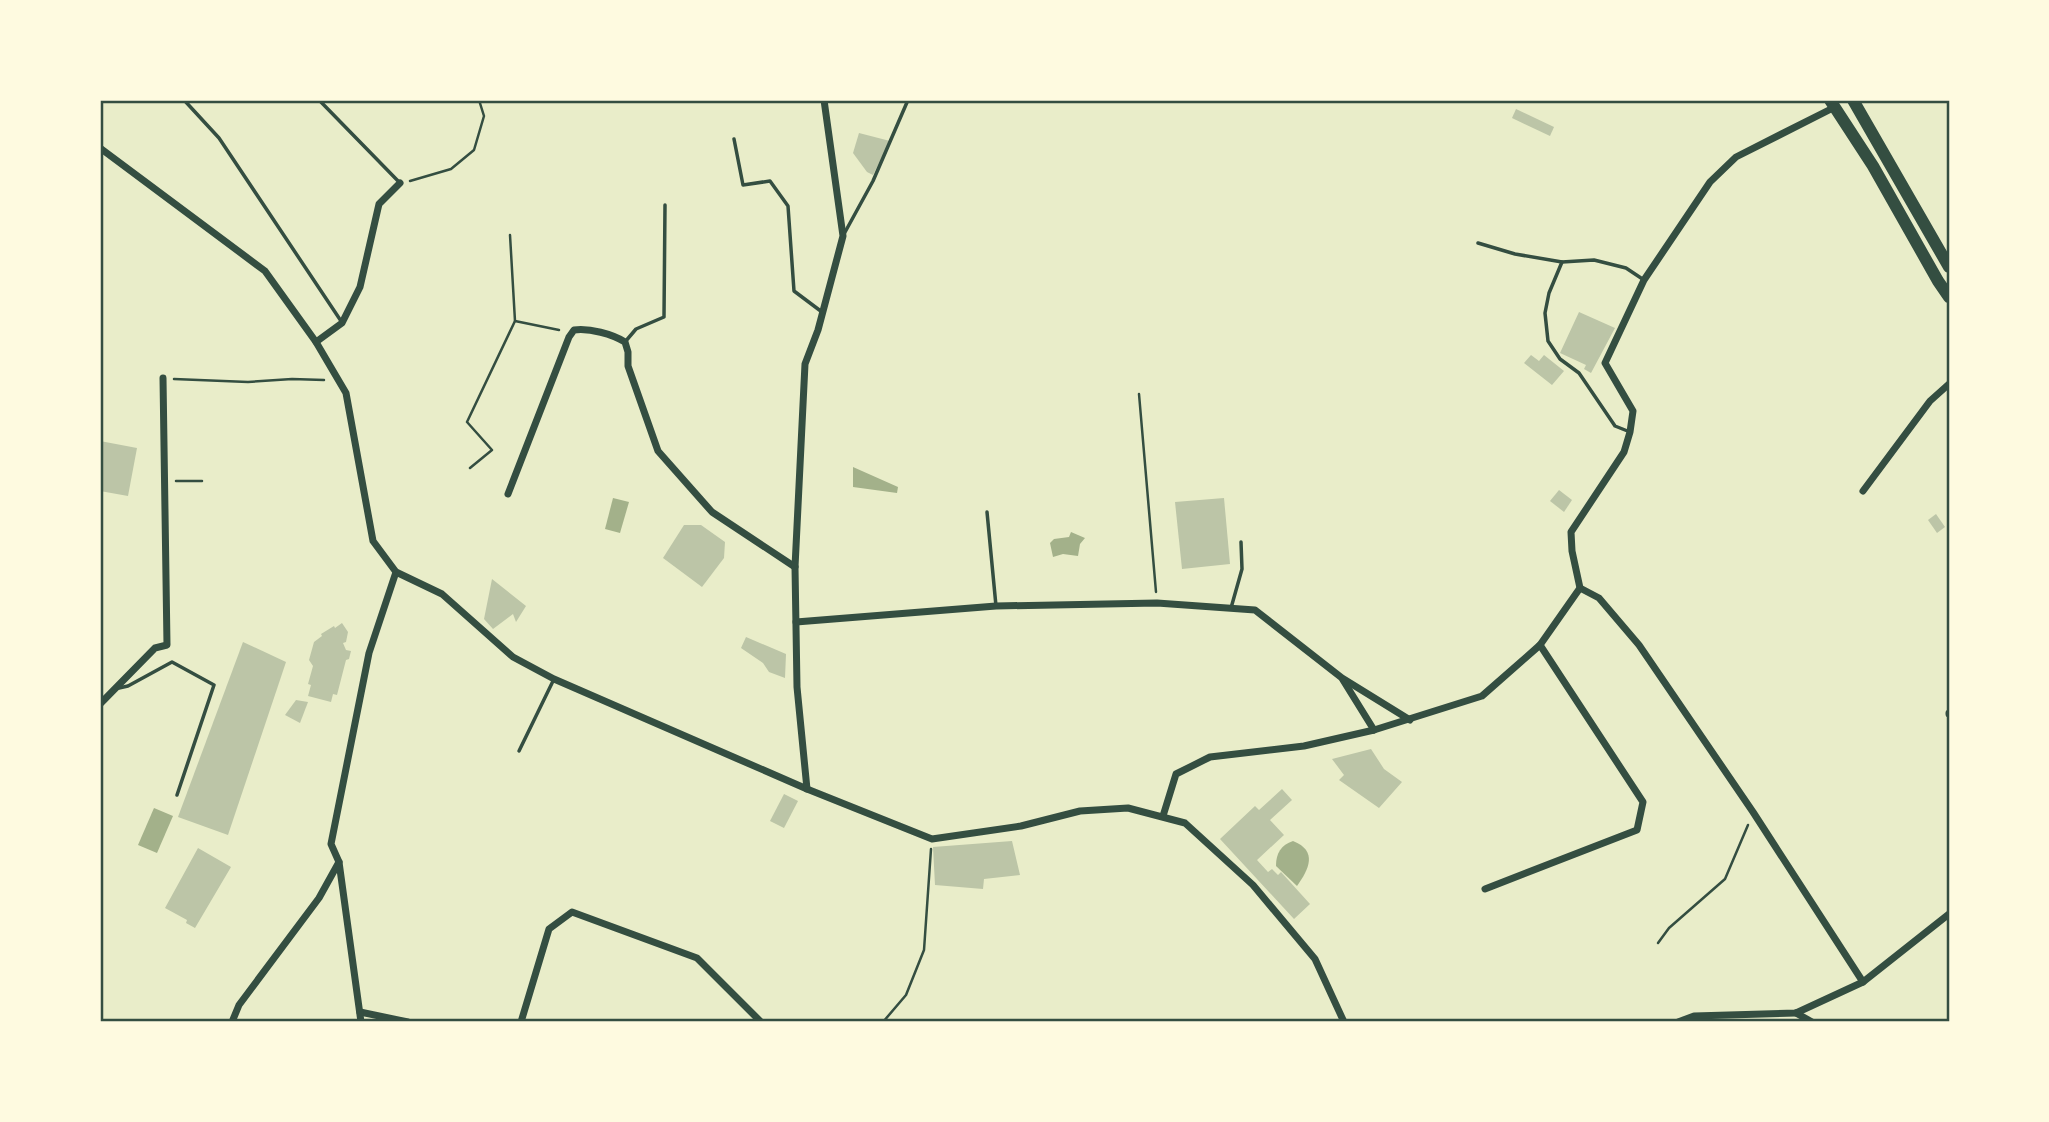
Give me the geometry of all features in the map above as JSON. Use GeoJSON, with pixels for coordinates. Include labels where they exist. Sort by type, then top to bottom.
{"type":"FeatureCollection","features":[{"type":"Feature","properties":{"kind":"highway"},"geometry":{"type":"LineString","coordinates":[[1853,100],[1949,267]]}},
{"type":"Feature","properties":{"kind":"highway"},"geometry":{"type":"LineString","coordinates":[[1832,103],[1873,166],[1949,297]]}},
{"type":"Feature","properties":{"kind":"street"},"geometry":{"type":"LineString","coordinates":[[807,789],[797,687],[794,567],[805,364],[823,313],[843,236],[824,100]]}},
{"type":"Feature","properties":{"kind":"street"},"geometry":{"type":"LineString","coordinates":[[1163,816],[1176,774],[1210,757],[1304,746],[1410,720],[1482,696],[1540,645],[1580,588],[1571,532],[1624,452],[1630,432],[1633,411],[1605,363],[1644,280],[1710,182],[1736,157],[1832,103]]}},
{"type":"Feature","properties":{"kind":"street"},"geometry":{"type":"LineString","coordinates":[[100,148],[265,271],[316,342],[346,393],[373,541],[396,572],[442,594],[513,657],[554,679],[807,789],[932,839],[1021,827],[1080,811],[1128,808],[1185,823],[1254,885],[1315,959],[1344,1022]]}},
{"type":"Feature","properties":{"kind":"street"},"geometry":{"type":"LineString","coordinates":[[316,342],[342,323],[360,287],[379,204],[400,183]]}},
{"type":"Feature","properties":{"kind":"street"},"geometry":{"type":"LineString","coordinates":[[508,494],[569,337],[575,330],[583,329],[625,342],[628,366],[658,451],[712,512],[794,567]]}},
{"type":"Feature","properties":{"kind":"street"},"geometry":{"type":"LineString","coordinates":[[100,704],[155,648],[167,645],[163,379]]}},
{"type":"Feature","properties":{"kind":"street"},"geometry":{"type":"LineString","coordinates":[[1863,491],[1930,401],[1949,384]]}},
{"type":"Feature","properties":{"kind":"street"},"geometry":{"type":"LineString","coordinates":[[361,1022],[340,862],[331,844],[369,653],[396,572]]}},
{"type":"Feature","properties":{"kind":"street"},"geometry":{"type":"LineString","coordinates":[[1580,588],[1600,598],[1639,645],[1753,812],[1863,982]]}},
{"type":"Feature","properties":{"kind":"street"},"geometry":{"type":"LineString","coordinates":[[796,622],[996,606],[1157,603],[1255,610],[1342,678],[1410,720]]}},
{"type":"Feature","properties":{"kind":"street"},"geometry":{"type":"LineString","coordinates":[[1485,889],[1637,830],[1643,802],[1540,645]]}},
{"type":"Feature","properties":{"kind":"street"},"geometry":{"type":"LineString","coordinates":[[1342,678],[1374,730]]}},
{"type":"Feature","properties":{"kind":"street"},"geometry":{"type":"LineString","coordinates":[[232,1022],[239,1005],[319,898],[340,862]]}},
{"type":"Feature","properties":{"kind":"street"},"geometry":{"type":"LineString","coordinates":[[521,1022],[549,929],[572,912],[697,958],[761,1022]]}},
{"type":"Feature","properties":{"kind":"street"},"geometry":{"type":"LineString","coordinates":[[1678,1022],[1694,1016],[1796,1013],[1863,982],[1949,914]]}},
{"type":"Feature","properties":{"kind":"street"},"geometry":{"type":"LineString","coordinates":[[360,1012],[408,1022]]}},
{"type":"Feature","properties":{"kind":"street"},"geometry":{"type":"LineString","coordinates":[[1796,1013],[1812,1022]]}},
{"type":"Feature","properties":{"kind":"lane"},"geometry":{"type":"LineString","coordinates":[[184,100],[219,138],[342,323]]}},
{"type":"Feature","properties":{"kind":"lane"},"geometry":{"type":"LineString","coordinates":[[319,100],[400,183]]}},
{"type":"Feature","properties":{"kind":"lane"},"geometry":{"type":"LineString","coordinates":[[843,236],[873,181],[908,100]]}},
{"type":"Feature","properties":{"kind":"lane"},"geometry":{"type":"LineString","coordinates":[[734,139],[743,185],[770,181],[788,205],[794,291],[823,313]]}},
{"type":"Feature","properties":{"kind":"lane"},"geometry":{"type":"LineString","coordinates":[[625,342],[636,328],[664,317],[664,205]]}},
{"type":"Feature","properties":{"kind":"lane"},"geometry":{"type":"LineString","coordinates":[[1478,243],[1515,254],[1562,262],[1594,260],[1626,268],[1644,280]]}},
{"type":"Feature","properties":{"kind":"lane"},"geometry":{"type":"LineString","coordinates":[[1562,262],[1549,293],[1545,313],[1548,341],[1560,359],[1579,373],[1615,426],[1630,432]]}},
{"type":"Feature","properties":{"kind":"lane"},"geometry":{"type":"LineString","coordinates":[[987,512],[996,606]]}},
{"type":"Feature","properties":{"kind":"lane"},"geometry":{"type":"LineString","coordinates":[[1231,608],[1242,569],[1241,542]]}},
{"type":"Feature","properties":{"kind":"lane"},"geometry":{"type":"LineString","coordinates":[[114,689],[128,686],[172,662],[214,685],[177,796]]}},
{"type":"Feature","properties":{"kind":"lane"},"geometry":{"type":"LineString","coordinates":[[519,751],[554,679]]}},
{"type":"Feature","properties":{"kind":"path"},"geometry":{"type":"LineString","coordinates":[[400,183],[451,169],[474,150],[484,116],[479,100]]}},
{"type":"Feature","properties":{"kind":"path"},"geometry":{"type":"LineString","coordinates":[[470,468],[492,450],[467,422],[514,321],[510,235]]}},
{"type":"Feature","properties":{"kind":"path"},"geometry":{"type":"LineString","coordinates":[[514,321],[559,330]]}},
{"type":"Feature","properties":{"kind":"path"},"geometry":{"type":"LineString","coordinates":[[163,379],[248,382],[324,380]]}},
{"type":"Feature","properties":{"kind":"path"},"geometry":{"type":"LineString","coordinates":[[1139,394],[1157,603]]}},
{"type":"Feature","properties":{"kind":"path"},"geometry":{"type":"LineString","coordinates":[[166,481],[202,481]]}},
{"type":"Feature","properties":{"kind":"path"},"geometry":{"type":"LineString","coordinates":[[1658,943],[1669,928],[1725,879],[1753,812]]}},
{"type":"Feature","properties":{"kind":"path"},"geometry":{"type":"LineString","coordinates":[[883,1022],[906,995],[924,950],[932,839]]}},
{"type":"Feature","properties":{"kind":"shaded area"},"geometry":{"type":"Polygon","coordinates":[[[853,467],[898,487],[897,493],[853,487],[853,467]]]}},
{"type":"Feature","properties":{"kind":"shaded area"},"geometry":{"type":"Polygon","coordinates":[[[613,498],[629,502],[620,533],[605,529],[613,498]]]}},
{"type":"Feature","properties":{"kind":"shaded area"},"geometry":{"type":"Polygon","coordinates":[[[1071,532],[1085,538],[1080,544],[1078,556],[1063,554],[1053,557],[1050,543],[1054,539],[1069,537],[1071,532]]]}},
{"type":"Feature","properties":{"kind":"shaded area"},"geometry":{"type":"Polygon","coordinates":[[[154,808],[173,816],[157,853],[138,845],[154,808]]]}},
{"type":"Feature","properties":{"kind":"shaded area"},"geometry":{"type":"Polygon","coordinates":[[[1293,841],[1306,850],[1309,861],[1297,886],[1276,866],[1280,850],[1293,841]]]}},
{"type":"Feature","properties":{"kind":"building"},"geometry":{"type":"Polygon","coordinates":[[[1516,109],[1554,127],[1550,136],[1512,118],[1516,109]]]}},
{"type":"Feature","properties":{"kind":"building"},"geometry":{"type":"Polygon","coordinates":[[[859,133],[890,141],[873,175],[867,172],[853,153],[859,133]]]}},
{"type":"Feature","properties":{"kind":"building"},"geometry":{"type":"Polygon","coordinates":[[[1579,312],[1615,328],[1591,373],[1584,369],[1586,365],[1560,353],[1579,312]]]}},
{"type":"Feature","properties":{"kind":"building"},"geometry":{"type":"Polygon","coordinates":[[[1531,355],[1539,361],[1544,355],[1564,371],[1552,385],[1524,363],[1531,355]]]}},
{"type":"Feature","properties":{"kind":"building"},"geometry":{"type":"Polygon","coordinates":[[[100,441],[137,448],[128,496],[100,491],[100,441]]]}},
{"type":"Feature","properties":{"kind":"building"},"geometry":{"type":"Polygon","coordinates":[[[1559,490],[1572,500],[1564,512],[1550,501],[1559,490]]]}},
{"type":"Feature","properties":{"kind":"building"},"geometry":{"type":"Polygon","coordinates":[[[1224,498],[1230,564],[1182,569],[1175,502],[1224,498]]]}},
{"type":"Feature","properties":{"kind":"building"},"geometry":{"type":"Polygon","coordinates":[[[1936,514],[1945,527],[1937,533],[1928,520],[1936,514]]]}},
{"type":"Feature","properties":{"kind":"building"},"geometry":{"type":"Polygon","coordinates":[[[684,525],[701,525],[725,542],[724,558],[702,587],[663,558],[684,525]]]}},
{"type":"Feature","properties":{"kind":"building"},"geometry":{"type":"Polygon","coordinates":[[[492,579],[526,606],[516,622],[513,614],[493,629],[484,619],[492,579]]]}},
{"type":"Feature","properties":{"kind":"building"},"geometry":{"type":"Polygon","coordinates":[[[342,623],[348,632],[346,642],[343,643],[346,650],[351,651],[337,695],[333,694],[331,702],[308,696],[313,666],[309,660],[314,642],[321,634],[342,623]]]}},
{"type":"Feature","properties":{"kind":"building"},"geometry":{"type":"Polygon","coordinates":[[[746,637],[786,654],[785,678],[769,672],[763,663],[741,648],[746,637]]]}},
{"type":"Feature","properties":{"kind":"building"},"geometry":{"type":"Polygon","coordinates":[[[243,642],[286,662],[228,835],[178,817],[243,642]]]}},
{"type":"Feature","properties":{"kind":"building"},"geometry":{"type":"Polygon","coordinates":[[[296,700],[308,702],[300,723],[285,715],[296,700]]]}},
{"type":"Feature","properties":{"kind":"building"},"geometry":{"type":"Polygon","coordinates":[[[1371,749],[1384,769],[1402,782],[1379,808],[1339,780],[1344,775],[1332,759],[1371,749]]]}},
{"type":"Feature","properties":{"kind":"building"},"geometry":{"type":"Polygon","coordinates":[[[1282,789],[1292,800],[1270,820],[1284,835],[1257,860],[1268,872],[1272,869],[1278,875],[1281,872],[1310,904],[1294,919],[1220,839],[1255,806],[1259,810],[1282,789]]]}},
{"type":"Feature","properties":{"kind":"building"},"geometry":{"type":"Polygon","coordinates":[[[784,794],[798,801],[784,828],[770,821],[784,794]]]}},
{"type":"Feature","properties":{"kind":"building"},"geometry":{"type":"Polygon","coordinates":[[[1012,841],[1020,875],[984,879],[983,889],[935,885],[933,847],[1012,841]]]}},
{"type":"Feature","properties":{"kind":"building"},"geometry":{"type":"Polygon","coordinates":[[[198,848],[231,867],[195,928],[186,923],[187,920],[165,908],[198,848]]]}}]}
